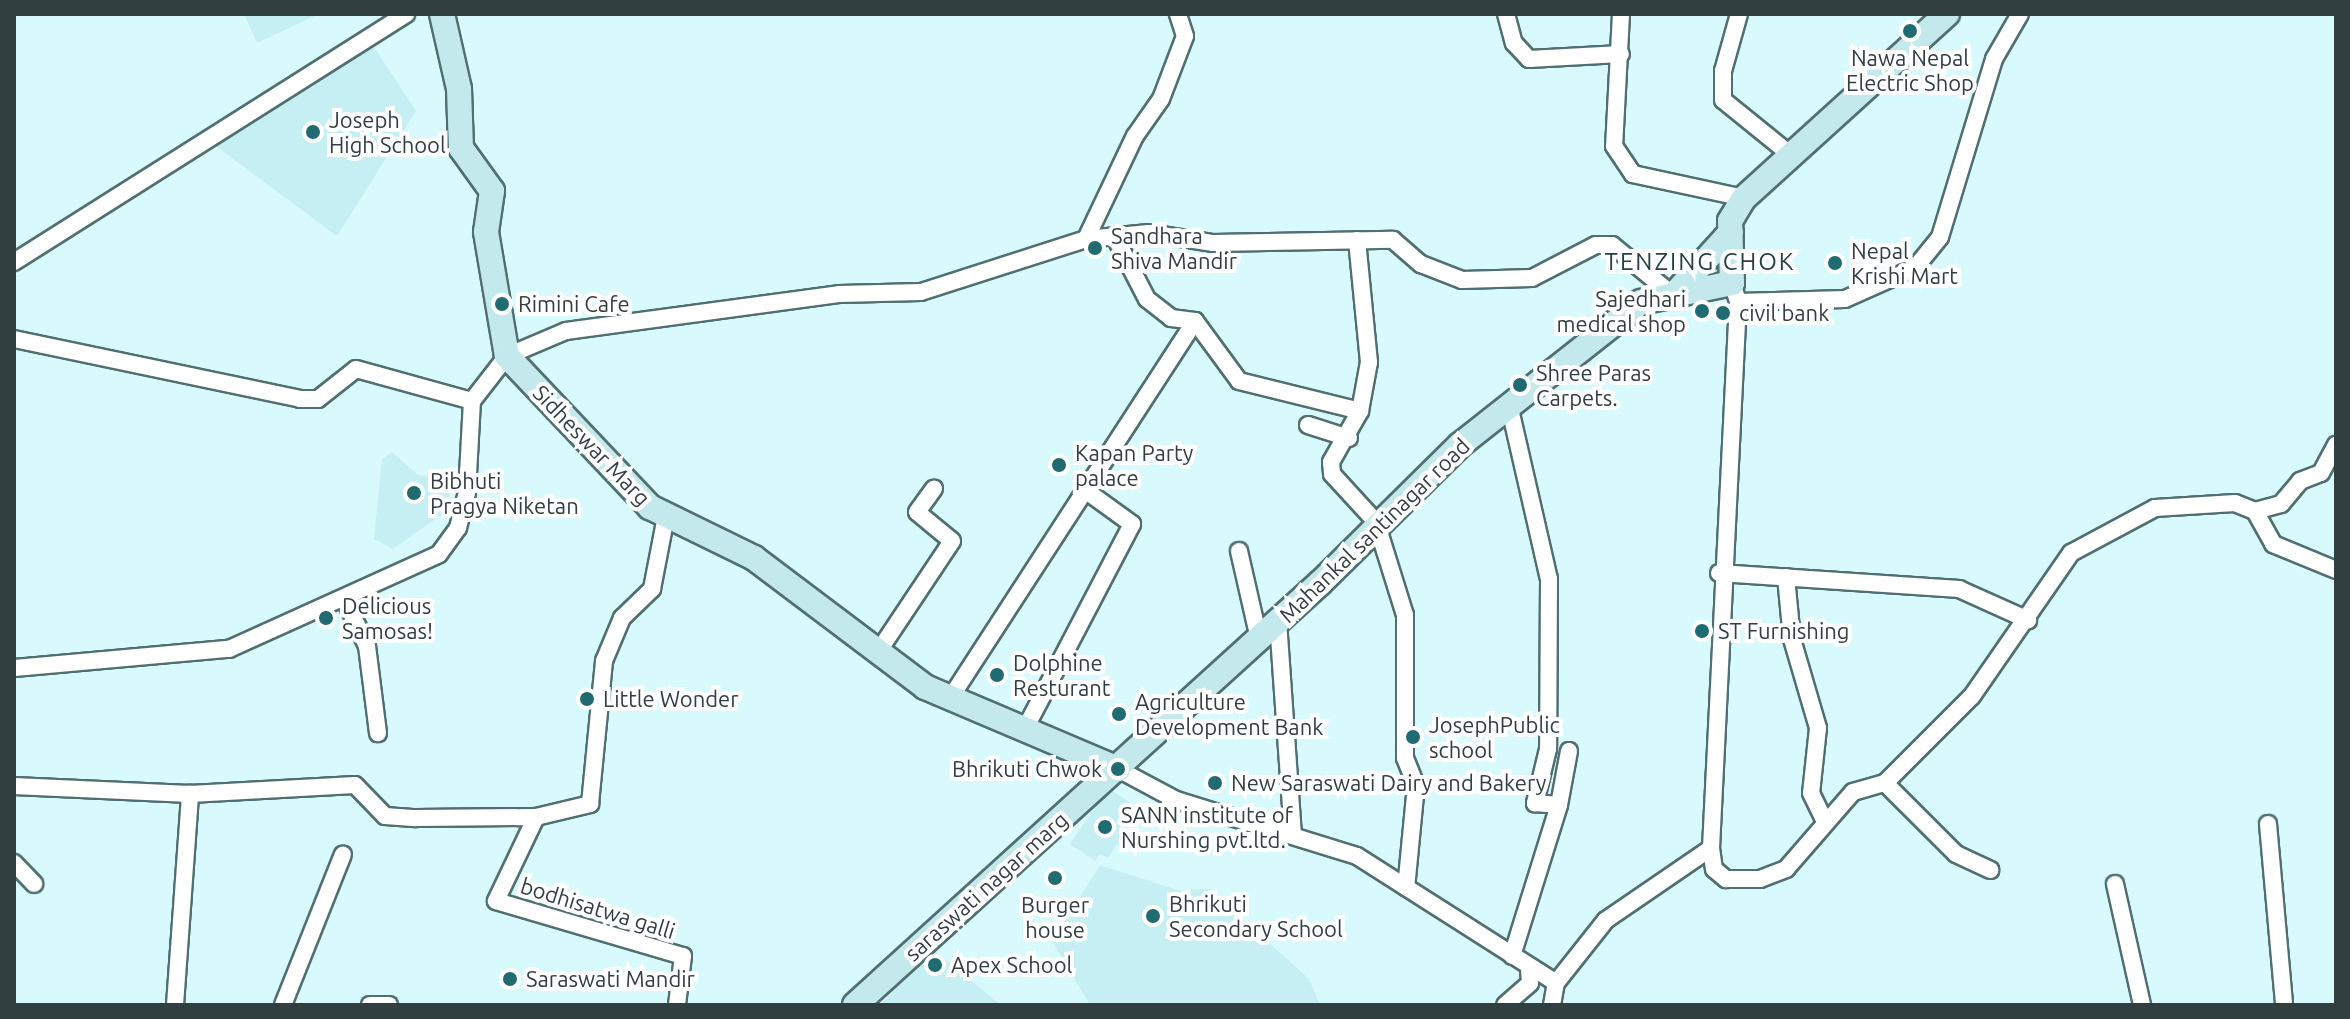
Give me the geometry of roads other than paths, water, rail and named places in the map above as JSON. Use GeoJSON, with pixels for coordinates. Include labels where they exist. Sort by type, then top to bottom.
{"type":"FeatureCollection","features":[{"type":"Feature","properties":{"kind":"main road"},"geometry":{"type":"LineString","coordinates":[[442,14],[459,89],[461,148],[492,191],[486,232],[507,356]]}},
{"type":"Feature","properties":{"kind":"main road"},"geometry":{"type":"LineString","coordinates":[[1673,290],[1731,232],[1744,198],[1947,14]]}},
{"type":"Feature","properties":{"kind":"main road"},"geometry":{"type":"LineString","coordinates":[[1731,232],[1735,293]]}},
{"type":"Feature","properties":{"kind":"main road","name":"Mahankal santinagar road"},"geometry":{"type":"LineString","coordinates":[[1118,769],[1278,621],[1376,522],[1641,302],[1673,290],[1735,293]]}},
{"type":"Feature","properties":{"kind":"main road","name":"Sidheswar Marg"},"geometry":{"type":"LineString","coordinates":[[507,356],[630,490],[666,516],[754,558],[878,652],[949,700],[1026,727],[1118,769]]}},
{"type":"Feature","properties":{"kind":"main road","name":"saraswati nagar marg"},"geometry":{"type":"LineString","coordinates":[[855,1005],[1118,769]]}},
{"type":"Feature","properties":{"kind":"street"},"geometry":{"type":"LineString","coordinates":[[14,262],[381,20],[406,14]]}},
{"type":"Feature","properties":{"kind":"street"},"geometry":{"type":"LineString","coordinates":[[1086,239],[1135,136],[1161,99],[1185,36],[1178,14]]}},
{"type":"Feature","properties":{"kind":"street"},"geometry":{"type":"LineString","coordinates":[[1506,14],[1514,43],[1529,59],[1621,54]]}},
{"type":"Feature","properties":{"kind":"street"},"geometry":{"type":"LineString","coordinates":[[1621,14],[1614,146],[1633,174],[1744,198]]}},
{"type":"Feature","properties":{"kind":"street"},"geometry":{"type":"LineString","coordinates":[[1739,14],[1723,71],[1723,100],[1791,155]]}},
{"type":"Feature","properties":{"kind":"street"},"geometry":{"type":"LineString","coordinates":[[2020,14],[1994,59],[1940,237],[1915,268],[1845,299],[1735,293],[1719,573],[1711,848],[1714,869],[1726,879],[1760,879],[1786,869],[1853,792],[1885,783],[1972,696],[2028,620],[2071,553],[2129,517],[2208,503],[2255,511],[2281,504],[2300,481],[2321,473],[2336,445]]}},
{"type":"Feature","properties":{"kind":"street"},"geometry":{"type":"LineString","coordinates":[[14,668],[229,649],[346,602],[439,554],[458,528],[472,401],[507,356],[566,331],[839,294],[921,292],[1086,239],[1117,241],[1149,233],[1213,243],[1393,240],[1421,264],[1462,280],[1532,278],[1596,245],[1612,245],[1673,290]]}},
{"type":"Feature","properties":{"kind":"street"},"geometry":{"type":"LineString","coordinates":[[1357,240],[1369,362],[1360,411],[1349,438],[1331,462],[1332,474],[1376,522],[1405,615],[1405,758],[1416,785],[1406,888]]}},
{"type":"Feature","properties":{"kind":"street"},"geometry":{"type":"LineString","coordinates":[[1117,241],[1147,299],[1171,318],[1195,321],[1239,381],[1360,411]]}},
{"type":"Feature","properties":{"kind":"street"},"geometry":{"type":"LineString","coordinates":[[949,700],[1195,321]]}},
{"type":"Feature","properties":{"kind":"street"},"geometry":{"type":"LineString","coordinates":[[14,339],[300,399],[318,399],[356,369],[472,401]]}},
{"type":"Feature","properties":{"kind":"street"},"geometry":{"type":"LineString","coordinates":[[1510,409],[1549,579],[1548,749],[1535,803],[1559,805]]}},
{"type":"Feature","properties":{"kind":"street"},"geometry":{"type":"LineString","coordinates":[[1308,425],[1349,438]]}},
{"type":"Feature","properties":{"kind":"street"},"geometry":{"type":"LineString","coordinates":[[878,652],[952,541],[917,512],[934,489]]}},
{"type":"Feature","properties":{"kind":"street"},"geometry":{"type":"LineString","coordinates":[[1026,727],[1132,524],[1085,490]]}},
{"type":"Feature","properties":{"kind":"street"},"geometry":{"type":"LineString","coordinates":[[2255,511],[2273,544],[2336,570]]}},
{"type":"Feature","properties":{"kind":"street"},"geometry":{"type":"LineString","coordinates":[[14,786],[190,794],[355,785],[385,816],[536,817],[590,804],[604,661],[622,618],[652,589],[666,516]]}},
{"type":"Feature","properties":{"kind":"street"},"geometry":{"type":"LineString","coordinates":[[1239,551],[1259,639]]}},
{"type":"Feature","properties":{"kind":"street"},"geometry":{"type":"LineString","coordinates":[[1719,573],[1959,589],[2028,620]]}},
{"type":"Feature","properties":{"kind":"street"},"geometry":{"type":"LineString","coordinates":[[1786,577],[1792,639],[1818,728],[1811,793],[1825,822]]}},
{"type":"Feature","properties":{"kind":"street"},"geometry":{"type":"LineString","coordinates":[[346,602],[367,646],[378,733]]}},
{"type":"Feature","properties":{"kind":"street"},"geometry":{"type":"LineString","coordinates":[[1278,621],[1293,833]]}},
{"type":"Feature","properties":{"kind":"street"},"geometry":{"type":"LineString","coordinates":[[1512,956],[1559,805],[1569,751]]}},
{"type":"Feature","properties":{"kind":"street"},"geometry":{"type":"LineString","coordinates":[[1118,769],[1176,800],[1293,833],[1357,856],[1556,983]]}},
{"type":"Feature","properties":{"kind":"street"},"geometry":{"type":"LineString","coordinates":[[1885,783],[1956,854],[1991,870]]}},
{"type":"Feature","properties":{"kind":"street"},"geometry":{"type":"LineString","coordinates":[[175,1005],[190,794]]}},
{"type":"Feature","properties":{"kind":"street","name":"bodhisatwa galli"},"geometry":{"type":"LineString","coordinates":[[536,817],[496,901],[683,956],[677,1005]]}},
{"type":"Feature","properties":{"kind":"street"},"geometry":{"type":"LineString","coordinates":[[2268,824],[2284,1005]]}},
{"type":"Feature","properties":{"kind":"street"},"geometry":{"type":"LineString","coordinates":[[1552,1005],[1556,983],[1606,920],[1711,848]]}},
{"type":"Feature","properties":{"kind":"street"},"geometry":{"type":"LineString","coordinates":[[283,1005],[343,854]]}},
{"type":"Feature","properties":{"kind":"street"},"geometry":{"type":"LineString","coordinates":[[14,863],[34,884]]}},
{"type":"Feature","properties":{"kind":"street"},"geometry":{"type":"LineString","coordinates":[[2115,884],[2142,1005]]}},
{"type":"Feature","properties":{"kind":"street"},"geometry":{"type":"LineString","coordinates":[[1505,1005],[1530,983],[1529,967]]}},
{"type":"Feature","properties":{"kind":"street"},"geometry":{"type":"LineString","coordinates":[[370,1005],[389,1005]]}},
{"type":"Feature","properties":{"kind":"place","name":"Nawa Nepal Electric Shop"},"geometry":{"type":"Point","coordinates":[1910,31]}},
{"type":"Feature","properties":{"kind":"place","name":"Joseph High School"},"geometry":{"type":"Point","coordinates":[313,132]}},
{"type":"Feature","properties":{"kind":"place","name":"Sandhara Shiva Mandir"},"geometry":{"type":"Point","coordinates":[1095,248]}},
{"type":"Feature","properties":{"kind":"place","name":"Nepal Krishi Mart"},"geometry":{"type":"Point","coordinates":[1835,263]}},
{"type":"Feature","properties":{"kind":"place","name":"Rimini Cafe"},"geometry":{"type":"Point","coordinates":[502,304]}},
{"type":"Feature","properties":{"kind":"place","name":"Sajedhari medical shop"},"geometry":{"type":"Point","coordinates":[1702,311]}},
{"type":"Feature","properties":{"kind":"place","name":"civil bank"},"geometry":{"type":"Point","coordinates":[1723,313]}},
{"type":"Feature","properties":{"kind":"place","name":"Shree Paras Carpets."},"geometry":{"type":"Point","coordinates":[1520,385]}},
{"type":"Feature","properties":{"kind":"place","name":"Kapan Party palace"},"geometry":{"type":"Point","coordinates":[1059,465]}},
{"type":"Feature","properties":{"kind":"place","name":"Bibhuti Pragya Niketan"},"geometry":{"type":"Point","coordinates":[414,493]}},
{"type":"Feature","properties":{"kind":"place","name":"Delicious Samosas!"},"geometry":{"type":"Point","coordinates":[326,618]}},
{"type":"Feature","properties":{"kind":"place","name":"ST Furnishing"},"geometry":{"type":"Point","coordinates":[1702,631]}},
{"type":"Feature","properties":{"kind":"place","name":"Dolphine Resturant"},"geometry":{"type":"Point","coordinates":[997,675]}},
{"type":"Feature","properties":{"kind":"place","name":"Little Wonder"},"geometry":{"type":"Point","coordinates":[587,699]}},
{"type":"Feature","properties":{"kind":"place","name":"Agriculture Development Bank"},"geometry":{"type":"Point","coordinates":[1119,714]}},
{"type":"Feature","properties":{"kind":"place","name":"JosephPublic school"},"geometry":{"type":"Point","coordinates":[1413,737]}},
{"type":"Feature","properties":{"kind":"place","name":"Bhrikuti Chwok"},"geometry":{"type":"Point","coordinates":[1118,769]}},
{"type":"Feature","properties":{"kind":"place","name":"New Saraswati Dairy and Bakery"},"geometry":{"type":"Point","coordinates":[1215,783]}},
{"type":"Feature","properties":{"kind":"place","name":"SANN institute of Nurshing pvt.ltd."},"geometry":{"type":"Point","coordinates":[1105,827]}},
{"type":"Feature","properties":{"kind":"place","name":"Burger house"},"geometry":{"type":"Point","coordinates":[1055,878]}},
{"type":"Feature","properties":{"kind":"place","name":"Bhrikuti Secondary School"},"geometry":{"type":"Point","coordinates":[1153,916]}},
{"type":"Feature","properties":{"kind":"place","name":"Apex School"},"geometry":{"type":"Point","coordinates":[935,965]}},
{"type":"Feature","properties":{"kind":"place","name":"Saraswati Mandir"},"geometry":{"type":"Point","coordinates":[510,979]}},
{"type":"Feature","properties":{"kind":"district","name":"TENZING CHOK"},"geometry":{"type":"Point","coordinates":[1700,262]}}]}
